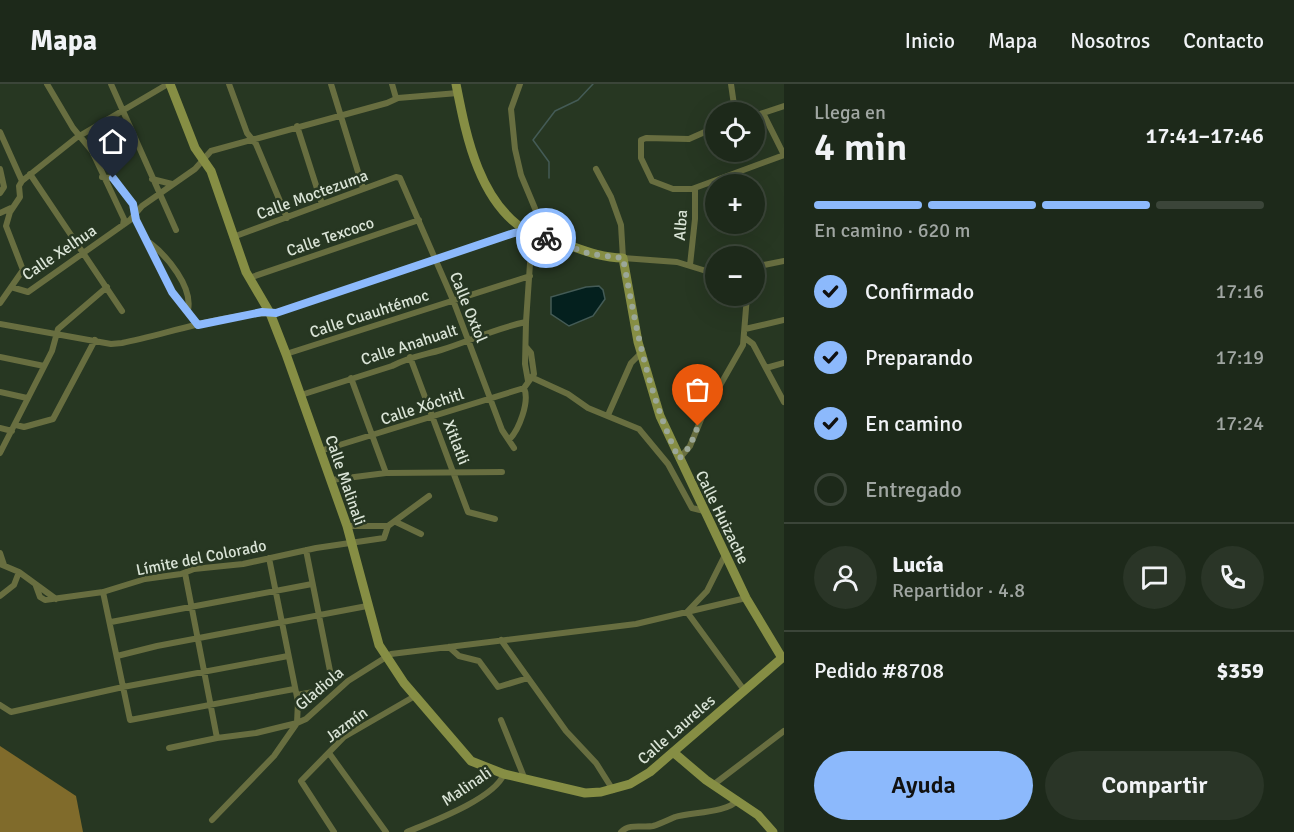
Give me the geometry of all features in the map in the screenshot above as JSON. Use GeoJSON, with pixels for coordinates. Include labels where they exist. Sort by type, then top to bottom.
{"type":"FeatureCollection","features":[{"type":"Feature","properties":{"kind":"street"},"geometry":{"type":"LineString","coordinates":[[47,84],[66,117],[92,151],[102,177],[124,219],[122,225]]}},
{"type":"Feature","properties":{"kind":"street"},"geometry":{"type":"LineString","coordinates":[[111,84],[176,231]]}},
{"type":"Feature","properties":{"kind":"street"},"geometry":{"type":"LineString","coordinates":[[20,184],[80,136],[169,84]]}},
{"type":"Feature","properties":{"kind":"street","name":"Calle Malinali"},"geometry":{"type":"LineString","coordinates":[[169,84],[195,148],[211,171],[249,278],[270,312],[286,354],[347,526],[379,645],[415,696],[471,761],[504,774]]}},
{"type":"Feature","properties":{"kind":"street"},"geometry":{"type":"LineString","coordinates":[[228,84],[247,133],[256,144],[286,218]]}},
{"type":"Feature","properties":{"kind":"street"},"geometry":{"type":"LineString","coordinates":[[331,84],[363,188]]}},
{"type":"Feature","properties":{"kind":"street"},"geometry":{"type":"LineString","coordinates":[[392,84],[396,98]]}},
{"type":"Feature","properties":{"kind":"street"},"geometry":{"type":"LineString","coordinates":[[509,440],[523,411],[526,397],[524,388],[531,380],[526,347],[526,322],[532,233],[539,218],[521,175],[515,149],[512,109],[520,84]]}},
{"type":"Feature","properties":{"kind":"street"},"geometry":{"type":"LineString","coordinates":[[731,84],[734,102]]}},
{"type":"Feature","properties":{"kind":"street"},"geometry":{"type":"LineString","coordinates":[[204,160],[211,151],[297,126],[387,104],[396,98],[457,89],[468,138],[484,182],[502,209],[532,233],[590,254],[641,258],[705,271]]}},
{"type":"Feature","properties":{"kind":"street"},"geometry":{"type":"LineString","coordinates":[[765,115],[784,106]]}},
{"type":"Feature","properties":{"kind":"street"},"geometry":{"type":"LineString","coordinates":[[765,117],[784,155]]}},
{"type":"Feature","properties":{"kind":"street"},"geometry":{"type":"LineString","coordinates":[[297,126],[322,204]]}},
{"type":"Feature","properties":{"kind":"street"},"geometry":{"type":"LineString","coordinates":[[92,131],[92,151]]}},
{"type":"Feature","properties":{"kind":"street"},"geometry":{"type":"LineString","coordinates":[[0,132],[20,184],[20,197],[11,208],[0,213]]}},
{"type":"Feature","properties":{"kind":"street","name":"Alba"},"geometry":{"type":"LineString","coordinates":[[705,132],[689,139],[646,138],[639,145],[652,181],[661,187],[673,189],[695,188],[784,155]]}},
{"type":"Feature","properties":{"kind":"street","name":"Calle Xelhua"},"geometry":{"type":"LineString","coordinates":[[11,287],[28,292],[122,225],[158,194],[204,160]]}},
{"type":"Feature","properties":{"kind":"street"},"geometry":{"type":"LineString","coordinates":[[0,169],[4,188],[0,192]]}},
{"type":"Feature","properties":{"kind":"street","name":"Calle Huizache"},"geometry":{"type":"LineString","coordinates":[[596,169],[611,197],[621,225],[623,258],[641,352],[655,403],[679,459],[746,598],[783,660]]}},
{"type":"Feature","properties":{"kind":"street"},"geometry":{"type":"LineString","coordinates":[[30,174],[122,311]]}},
{"type":"Feature","properties":{"kind":"street"},"geometry":{"type":"LineString","coordinates":[[102,177],[113,178],[123,188],[133,204],[148,243],[172,292],[198,325]]}},
{"type":"Feature","properties":{"kind":"street","name":"Calle Moctezuma"},"geometry":{"type":"LineString","coordinates":[[233,237],[363,188],[399,177]]}},
{"type":"Feature","properties":{"kind":"street","name":"Calle Oxtol"},"geometry":{"type":"LineString","coordinates":[[399,177],[453,300],[490,398],[514,448]]}},
{"type":"Feature","properties":{"kind":"street"},"geometry":{"type":"LineString","coordinates":[[152,178],[172,184]]}},
{"type":"Feature","properties":{"kind":"street","name":"Alba"},"geometry":{"type":"LineString","coordinates":[[690,266],[695,219],[695,188]]}},
{"type":"Feature","properties":{"kind":"street"},"geometry":{"type":"LineString","coordinates":[[0,303],[23,268],[7,230],[11,208]]}},
{"type":"Feature","properties":{"kind":"street","name":"Calle Texcoco"},"geometry":{"type":"LineString","coordinates":[[249,278],[419,220]]}},
{"type":"Feature","properties":{"kind":"street"},"geometry":{"type":"LineString","coordinates":[[0,324],[111,344],[122,343],[198,325],[270,312],[514,233],[532,233]]}},
{"type":"Feature","properties":{"kind":"street"},"geometry":{"type":"LineString","coordinates":[[148,243],[170,264],[182,282],[187,292],[188,310]]}},
{"type":"Feature","properties":{"kind":"street"},"geometry":{"type":"LineString","coordinates":[[765,265],[784,261]]}},
{"type":"Feature","properties":{"kind":"street"},"geometry":{"type":"LineString","coordinates":[[164,276],[182,282]]}},
{"type":"Feature","properties":{"kind":"street","name":"Calle Cuauhtémoc"},"geometry":{"type":"LineString","coordinates":[[286,354],[530,276]]}},
{"type":"Feature","properties":{"kind":"street"},"geometry":{"type":"LineString","coordinates":[[0,453],[57,339],[59,327],[107,287]]}},
{"type":"Feature","properties":{"kind":"street"},"geometry":{"type":"LineString","coordinates":[[679,459],[690,446],[745,338],[746,306]]}},
{"type":"Feature","properties":{"kind":"street"},"geometry":{"type":"LineString","coordinates":[[745,329],[784,320]]}},
{"type":"Feature","properties":{"kind":"street","name":"Calle Anahualt"},"geometry":{"type":"LineString","coordinates":[[301,395],[392,366],[410,357],[439,351],[468,339],[526,322]]}},
{"type":"Feature","properties":{"kind":"street"},"geometry":{"type":"LineString","coordinates":[[745,338],[753,344],[784,402]]}},
{"type":"Feature","properties":{"kind":"street"},"geometry":{"type":"LineString","coordinates":[[0,428],[24,427],[53,419],[94,340]]}},
{"type":"Feature","properties":{"kind":"street"},"geometry":{"type":"LineString","coordinates":[[608,415],[631,363],[641,352]]}},
{"type":"Feature","properties":{"kind":"street"},"geometry":{"type":"LineString","coordinates":[[0,357],[44,366]]}},
{"type":"Feature","properties":{"kind":"street","name":"Xitlatli"},"geometry":{"type":"LineString","coordinates":[[410,357],[468,512],[495,519]]}},
{"type":"Feature","properties":{"kind":"street"},"geometry":{"type":"LineString","coordinates":[[766,368],[775,368],[784,363]]}},
{"type":"Feature","properties":{"kind":"street"},"geometry":{"type":"LineString","coordinates":[[351,378],[386,473]]}},
{"type":"Feature","properties":{"kind":"street"},"geometry":{"type":"LineString","coordinates":[[531,380],[642,432],[668,464],[692,508],[704,511]]}},
{"type":"Feature","properties":{"kind":"street","name":"Calle Xóchitl"},"geometry":{"type":"LineString","coordinates":[[320,451],[433,418],[524,388]]}},
{"type":"Feature","properties":{"kind":"street"},"geometry":{"type":"LineString","coordinates":[[0,392],[27,398]]}},
{"type":"Feature","properties":{"kind":"street"},"geometry":{"type":"LineString","coordinates":[[331,480],[386,473],[502,472]]}},
{"type":"Feature","properties":{"kind":"street"},"geometry":{"type":"LineString","coordinates":[[347,526],[388,526],[429,496]]}},
{"type":"Feature","properties":{"kind":"street"},"geometry":{"type":"LineString","coordinates":[[396,522],[421,534]]}},
{"type":"Feature","properties":{"kind":"street","name":"Límite del Colorado"},"geometry":{"type":"LineString","coordinates":[[19,572],[36,586],[42,599],[57,599],[103,592],[144,579],[385,538],[388,526]]}},
{"type":"Feature","properties":{"kind":"street"},"geometry":{"type":"LineString","coordinates":[[306,550],[332,684],[339,689]]}},
{"type":"Feature","properties":{"kind":"street"},"geometry":{"type":"LineString","coordinates":[[0,553],[2,564],[19,572],[14,585],[0,596]]}},
{"type":"Feature","properties":{"kind":"street"},"geometry":{"type":"LineString","coordinates":[[687,612],[707,591],[725,555]]}},
{"type":"Feature","properties":{"kind":"street"},"geometry":{"type":"LineString","coordinates":[[169,748],[256,733],[297,723],[299,707],[268,558]]}},
{"type":"Feature","properties":{"kind":"street"},"geometry":{"type":"LineString","coordinates":[[185,573],[217,738]]}},
{"type":"Feature","properties":{"kind":"street"},"geometry":{"type":"LineString","coordinates":[[111,622],[312,584]]}},
{"type":"Feature","properties":{"kind":"street"},"geometry":{"type":"LineString","coordinates":[[103,592],[111,622],[112,640],[117,656],[127,717],[131,720],[296,692],[322,690],[332,684]]}},
{"type":"Feature","properties":{"kind":"street"},"geometry":{"type":"LineString","coordinates":[[386,656],[636,624],[746,598]]}},
{"type":"Feature","properties":{"kind":"street"},"geometry":{"type":"LineString","coordinates":[[117,656],[367,606]]}},
{"type":"Feature","properties":{"kind":"street"},"geometry":{"type":"LineString","coordinates":[[687,612],[744,690]]}},
{"type":"Feature","properties":{"kind":"street"},"geometry":{"type":"LineString","coordinates":[[501,640],[567,732],[579,741],[596,763],[613,790]]}},
{"type":"Feature","properties":{"kind":"street"},"geometry":{"type":"LineString","coordinates":[[449,647],[459,656],[479,661],[498,687],[528,678]]}},
{"type":"Feature","properties":{"kind":"street"},"geometry":{"type":"LineString","coordinates":[[0,705],[11,712],[123,687],[288,656]]}},
{"type":"Feature","properties":{"kind":"street","name":"Gladiola"},"geometry":{"type":"LineString","coordinates":[[212,820],[256,777],[297,723],[339,689],[386,656]]}},
{"type":"Feature","properties":{"kind":"street","name":"Calle Laureles"},"geometry":{"type":"LineString","coordinates":[[504,774],[585,793],[613,790],[646,776],[744,690],[783,660]]}},
{"type":"Feature","properties":{"kind":"street","name":"Jazmín"},"geometry":{"type":"LineString","coordinates":[[334,832],[301,782],[344,737],[415,696]]}},
{"type":"Feature","properties":{"kind":"street"},"geometry":{"type":"LineString","coordinates":[[501,720],[524,777]]}},
{"type":"Feature","properties":{"kind":"street"},"geometry":{"type":"LineString","coordinates":[[713,785],[784,731]]}},
{"type":"Feature","properties":{"kind":"street"},"geometry":{"type":"LineString","coordinates":[[674,752],[713,785],[738,800],[762,819],[773,832]]}},
{"type":"Feature","properties":{"kind":"street"},"geometry":{"type":"LineString","coordinates":[[329,753],[386,832]]}},
{"type":"Feature","properties":{"kind":"street","name":"Malinali"},"geometry":{"type":"LineString","coordinates":[[407,832],[461,810],[498,783],[504,774]]}},
{"type":"Feature","properties":{"kind":"street"},"geometry":{"type":"LineString","coordinates":[[621,832],[627,828],[654,825],[682,816],[701,814],[733,805],[738,800]]}},
{"type":"Feature","properties":{"kind":"shaded area"},"geometry":{"type":"Polygon","coordinates":[[[0,746],[76,796],[83,832],[0,832],[0,746]]]}},
{"type":"Feature","properties":{"kind":"water"},"geometry":{"type":"Polygon","coordinates":[[[599,286],[603,290],[605,299],[593,316],[569,326],[551,314],[551,297],[586,287],[599,286]]]}},
{"type":"Feature","properties":{"kind":"waterway"},"geometry":{"type":"LineString","coordinates":[[549,178],[549,162],[533,140],[555,111],[578,100],[593,84]]}},
{"type":"Feature","properties":{"kind":"way so far"},"geometry":{"type":"LineString","coordinates":[[546,238],[590,254],[623,258],[636,329],[651,389],[679,459],[690,446],[698,426]]}},
{"type":"Feature","properties":{"kind":"route"},"geometry":{"type":"LineString","coordinates":[[113,178],[123,188],[133,204],[136,220],[172,292],[191,313],[198,325],[262,312],[276,313],[514,233],[528,231],[546,238]]}}]}
